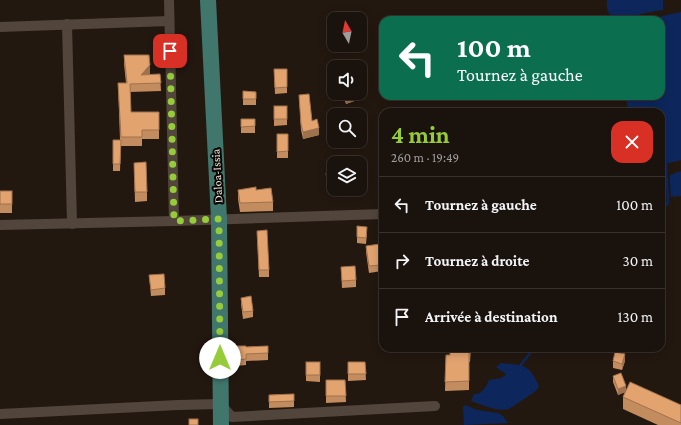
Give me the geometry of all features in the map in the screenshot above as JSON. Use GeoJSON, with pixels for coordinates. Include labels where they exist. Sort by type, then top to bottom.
{"type":"FeatureCollection","features":[{"type":"Feature","properties":{"kind":"main road","name":"Daloa-Issia"},"geometry":{"type":"LineString","coordinates":[[208,0],[219,219],[221,425]]}},
{"type":"Feature","properties":{"kind":"street"},"geometry":{"type":"LineString","coordinates":[[169,0],[174,221]]}},
{"type":"Feature","properties":{"kind":"street"},"geometry":{"type":"LineString","coordinates":[[0,27],[169,21]]}},
{"type":"Feature","properties":{"kind":"street"},"geometry":{"type":"LineString","coordinates":[[67,24],[72,224]]}},
{"type":"Feature","properties":{"kind":"street"},"geometry":{"type":"LineString","coordinates":[[0,225],[379,214]]}},
{"type":"Feature","properties":{"kind":"street"},"geometry":{"type":"LineString","coordinates":[[0,414],[220,404],[232,416],[435,406]]}},
{"type":"Feature","properties":{"kind":"water"},"geometry":{"type":"Polygon","coordinates":[[[607,0],[663,0],[663,10],[633,16],[613,16],[609,13],[607,8],[607,0]]]}},
{"type":"Feature","properties":{"kind":"water"},"geometry":{"type":"Polygon","coordinates":[[[681,12],[681,160],[665,164],[665,108],[628,108],[626,100],[665,100],[665,16],[662,16],[681,12]]]}},
{"type":"Feature","properties":{"kind":"water"},"geometry":{"type":"Polygon","coordinates":[[[681,171],[681,196],[671,197],[670,175],[681,171]]]}},
{"type":"Feature","properties":{"kind":"water"},"geometry":{"type":"Polygon","coordinates":[[[501,363],[521,366],[528,369],[539,386],[536,391],[509,409],[504,410],[494,409],[471,401],[474,394],[481,392],[489,380],[502,378],[506,374],[496,367],[501,363]]]}},
{"type":"Feature","properties":{"kind":"water"},"geometry":{"type":"Polygon","coordinates":[[[465,405],[477,410],[498,413],[503,416],[508,423],[464,425],[463,407],[465,405]]]}},
{"type":"Feature","properties":{"kind":"building"},"geometry":{"type":"Polygon","coordinates":[[[124,55],[149,55],[150,65],[141,75],[160,74],[161,83],[130,84],[131,112],[159,112],[159,130],[142,130],[142,137],[121,137],[118,83],[127,83],[124,55]]]}},
{"type":"Feature","properties":{"kind":"building"},"geometry":{"type":"Polygon","coordinates":[[[274,69],[287,69],[287,87],[275,88],[274,69]]]}},
{"type":"Feature","properties":{"kind":"building"},"geometry":{"type":"Polygon","coordinates":[[[243,91],[256,92],[256,99],[243,99],[243,91]]]}},
{"type":"Feature","properties":{"kind":"building"},"geometry":{"type":"Polygon","coordinates":[[[309,94],[312,121],[317,119],[319,128],[303,132],[299,95],[309,94]]]}},
{"type":"Feature","properties":{"kind":"building"},"geometry":{"type":"Polygon","coordinates":[[[274,106],[287,106],[287,119],[274,119],[274,106]]]}},
{"type":"Feature","properties":{"kind":"building"},"geometry":{"type":"Polygon","coordinates":[[[241,119],[255,119],[255,126],[241,127],[241,119]]]}},
{"type":"Feature","properties":{"kind":"building"},"geometry":{"type":"Polygon","coordinates":[[[277,134],[288,134],[288,151],[277,152],[277,134]]]}},
{"type":"Feature","properties":{"kind":"building"},"geometry":{"type":"Polygon","coordinates":[[[113,140],[121,140],[120,164],[113,164],[113,140]]]}},
{"type":"Feature","properties":{"kind":"building"},"geometry":{"type":"Polygon","coordinates":[[[146,162],[147,192],[135,192],[134,163],[146,162]]]}},
{"type":"Feature","properties":{"kind":"building"},"geometry":{"type":"Polygon","coordinates":[[[256,187],[256,190],[271,188],[273,202],[240,203],[238,190],[256,187]]]}},
{"type":"Feature","properties":{"kind":"building"},"geometry":{"type":"Polygon","coordinates":[[[0,191],[12,191],[12,204],[0,204],[0,191]]]}},
{"type":"Feature","properties":{"kind":"building"},"geometry":{"type":"Polygon","coordinates":[[[357,226],[367,227],[366,238],[357,237],[357,226]]]}},
{"type":"Feature","properties":{"kind":"building"},"geometry":{"type":"Polygon","coordinates":[[[267,230],[269,270],[259,270],[257,231],[267,230]]]}},
{"type":"Feature","properties":{"kind":"building"},"geometry":{"type":"Polygon","coordinates":[[[379,244],[379,265],[369,266],[366,246],[379,244]]]}},
{"type":"Feature","properties":{"kind":"building"},"geometry":{"type":"Polygon","coordinates":[[[355,266],[356,280],[342,281],[341,267],[355,266]]]}},
{"type":"Feature","properties":{"kind":"building"},"geometry":{"type":"Polygon","coordinates":[[[164,274],[165,288],[151,290],[149,275],[164,274]]]}},
{"type":"Feature","properties":{"kind":"building"},"geometry":{"type":"Polygon","coordinates":[[[251,296],[253,311],[243,312],[241,298],[251,296]]]}},
{"type":"Feature","properties":{"kind":"building"},"geometry":{"type":"Polygon","coordinates":[[[235,346],[268,346],[268,353],[246,354],[246,359],[236,360],[235,346]]]}},
{"type":"Feature","properties":{"kind":"building"},"geometry":{"type":"Polygon","coordinates":[[[450,352],[470,352],[469,381],[445,382],[446,355],[450,355],[450,352]]]}},
{"type":"Feature","properties":{"kind":"building"},"geometry":{"type":"Polygon","coordinates":[[[615,352],[625,354],[622,364],[613,361],[615,352]]]}},
{"type":"Feature","properties":{"kind":"building"},"geometry":{"type":"Polygon","coordinates":[[[306,362],[320,362],[320,375],[306,375],[306,362]]]}},
{"type":"Feature","properties":{"kind":"building"},"geometry":{"type":"Polygon","coordinates":[[[348,362],[365,362],[366,374],[348,374],[348,362]]]}},
{"type":"Feature","properties":{"kind":"building"},"geometry":{"type":"Polygon","coordinates":[[[621,373],[626,386],[618,389],[613,376],[621,373]]]}},
{"type":"Feature","properties":{"kind":"building"},"geometry":{"type":"Polygon","coordinates":[[[326,380],[345,380],[346,396],[326,396],[326,380]]]}},
{"type":"Feature","properties":{"kind":"building"},"geometry":{"type":"Polygon","coordinates":[[[630,382],[681,405],[681,423],[623,397],[630,382]]]}},
{"type":"Feature","properties":{"kind":"building"},"geometry":{"type":"Polygon","coordinates":[[[294,394],[294,401],[269,402],[269,395],[294,394]]]}},
{"type":"Feature","properties":{"kind":"building"},"geometry":{"type":"Polygon","coordinates":[[[189,419],[198,419],[198,425],[189,425],[189,419]]]}},
{"type":"Feature","properties":{"kind":"waterway"},"geometry":{"type":"LineString","coordinates":[[665,206],[668,203],[666,162]]}},
{"type":"Feature","properties":{"kind":"waterway"},"geometry":{"type":"LineString","coordinates":[[520,366],[531,352]]}},
{"type":"Feature","properties":{"kind":"route"},"geometry":{"type":"LineString","coordinates":[[170,51],[174,221],[219,219],[220,358]]}}]}
